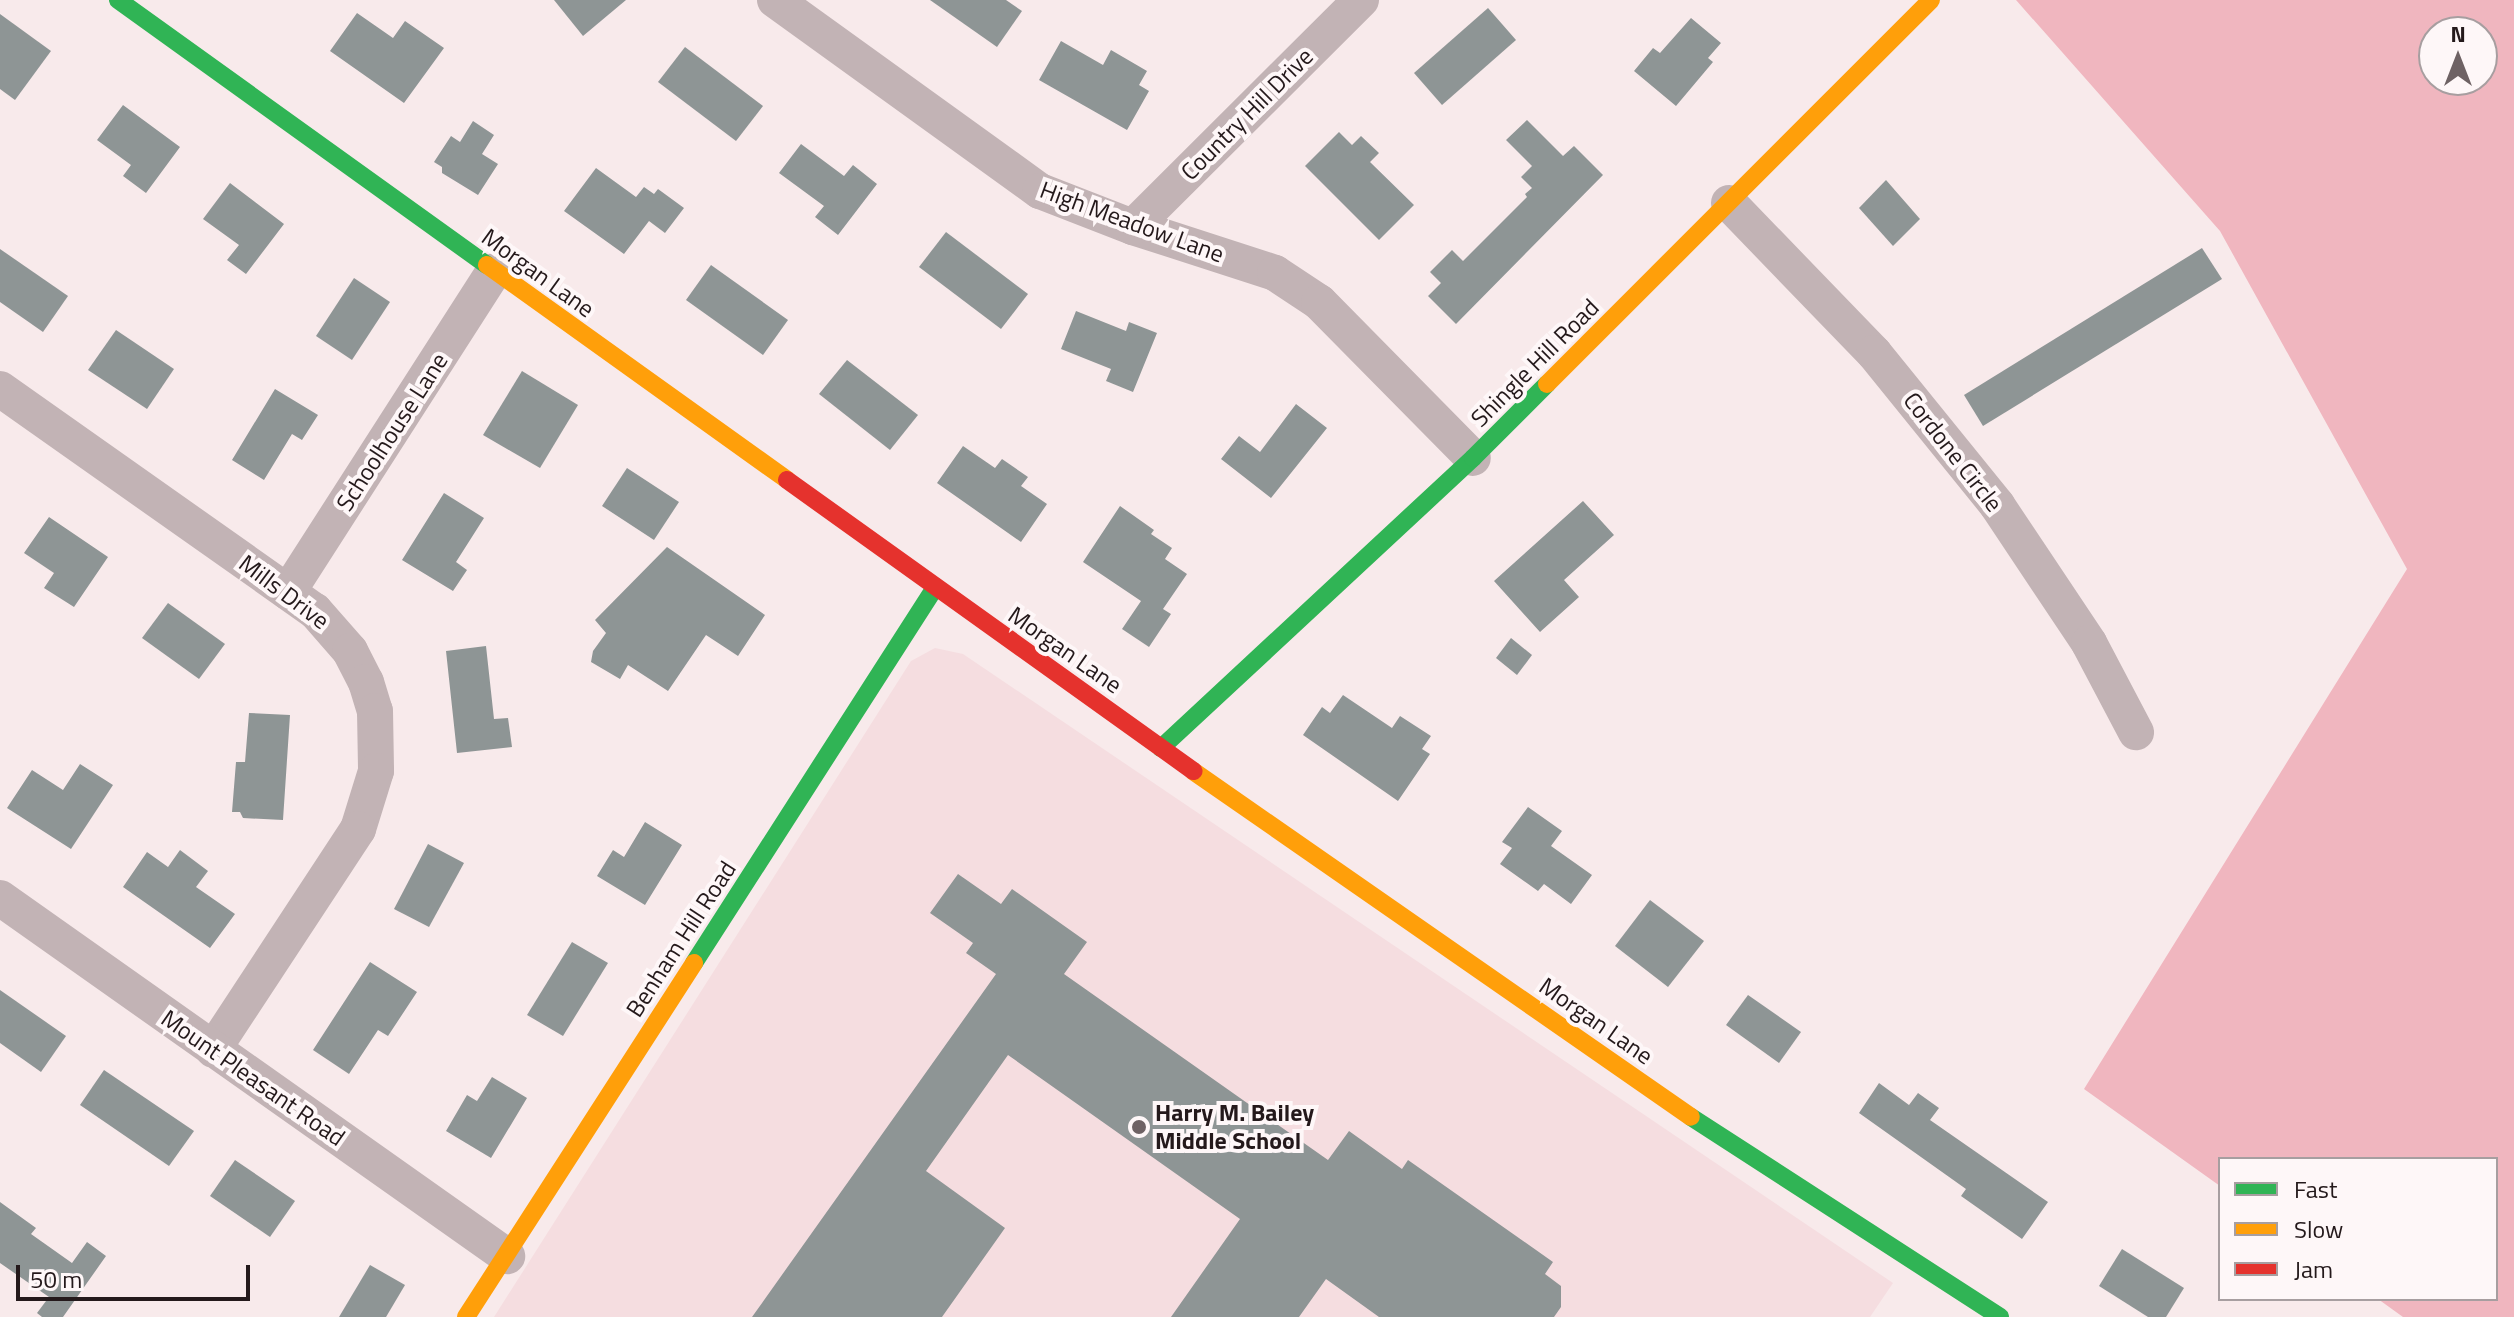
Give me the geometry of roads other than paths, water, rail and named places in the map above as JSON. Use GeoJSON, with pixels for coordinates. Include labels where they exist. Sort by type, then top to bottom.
{"type":"FeatureCollection","features":[{"type":"Feature","properties":{"kind":"street","name":"Morgan Lane"},"geometry":{"type":"LineString","coordinates":[[118,0],[1161,748],[1697,1121],[2000,1317]]}},
{"type":"Feature","properties":{"kind":"street","name":"High Meadow Lane"},"geometry":{"type":"LineString","coordinates":[[775,0],[1040,191],[1133,227],[1275,273],[1319,302],[1473,458]]}},
{"type":"Feature","properties":{"kind":"street","name":"Country Hill Drive"},"geometry":{"type":"LineString","coordinates":[[1133,227],[1361,0]]}},
{"type":"Feature","properties":{"kind":"street","name":"Shingle Hill Road"},"geometry":{"type":"LineString","coordinates":[[1161,748],[1473,458],[1931,0]]}},
{"type":"Feature","properties":{"kind":"street","name":"Cordone Circle"},"geometry":{"type":"LineString","coordinates":[[1729,203],[1874,353],[1997,505],[2089,643],[2136,732]]}},
{"type":"Feature","properties":{"kind":"street","name":"Schoolhouse Lane"},"geometry":{"type":"LineString","coordinates":[[288,592],[494,271]]}},
{"type":"Feature","properties":{"kind":"street","name":"Mills Drive"},"geometry":{"type":"LineString","coordinates":[[0,389],[288,592],[332,627],[366,682],[375,711],[376,771],[358,829],[213,1050]]}},
{"type":"Feature","properties":{"kind":"street","name":"Benham Hill Road"},"geometry":{"type":"LineString","coordinates":[[466,1317],[935,587]]}},
{"type":"Feature","properties":{"kind":"street","name":"Mount Pleasant Road"},"geometry":{"type":"LineString","coordinates":[[0,898],[507,1256]]}},
{"type":"Feature","properties":{"kind":"place","name":"Harry M. Bailey Middle School"},"geometry":{"type":"Point","coordinates":[1139,1127]}}]}
